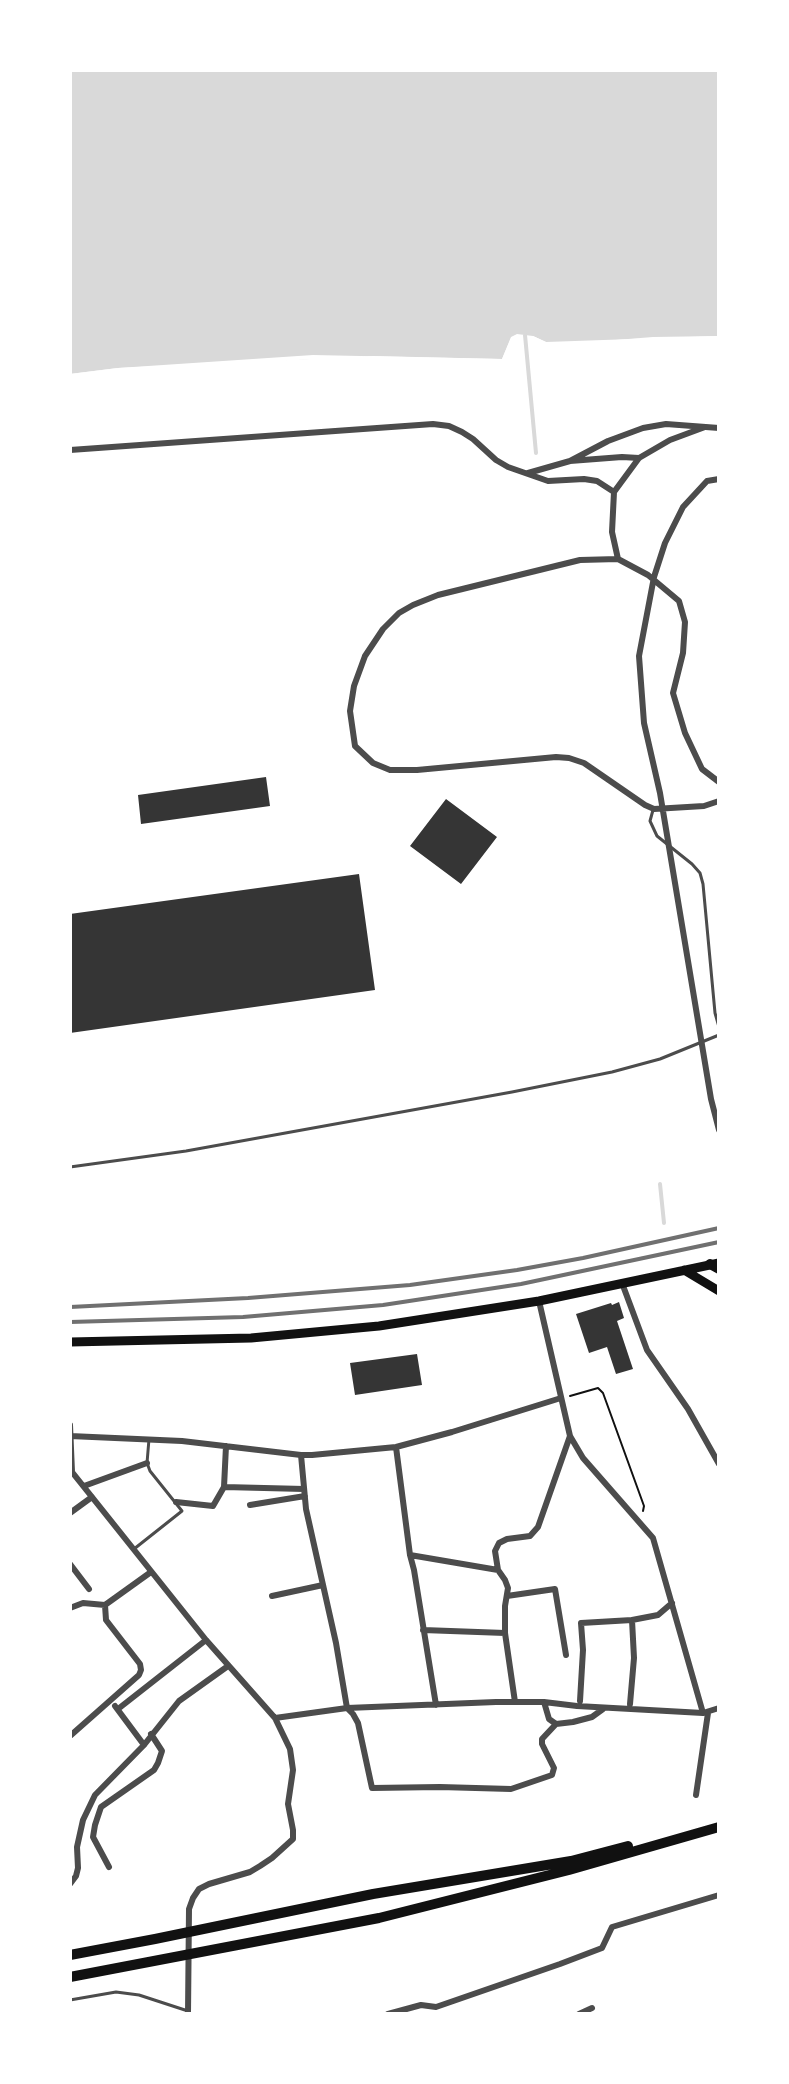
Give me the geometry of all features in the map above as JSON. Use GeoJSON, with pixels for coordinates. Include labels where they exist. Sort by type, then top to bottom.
{"type":"FeatureCollection","features":[{"type":"Feature","properties":{"kind":"highway"},"geometry":{"type":"LineString","coordinates":[[70,1977],[379,1918],[569,1870],[719,1825]]}},
{"type":"Feature","properties":{"kind":"highway"},"geometry":{"type":"LineString","coordinates":[[70,1955],[373,1894],[571,1861],[719,1825]]}},
{"type":"Feature","properties":{"kind":"main road"},"geometry":{"type":"LineString","coordinates":[[70,1342],[251,1338],[391,1325],[539,1301],[716,1265]]}},
{"type":"Feature","properties":{"kind":"main road"},"geometry":{"type":"LineString","coordinates":[[684,1270],[719,1291]]}},
{"type":"Feature","properties":{"kind":"street"},"geometry":{"type":"LineString","coordinates":[[70,450],[433,424],[462,432],[496,460],[525,473],[548,481],[597,481],[614,492]]}},
{"type":"Feature","properties":{"kind":"street"},"geometry":{"type":"LineString","coordinates":[[570,461],[608,441],[643,428],[666,424],[719,428]]}},
{"type":"Feature","properties":{"kind":"street"},"geometry":{"type":"LineString","coordinates":[[618,559],[612,532],[614,492],[639,458],[670,440],[705,427]]}},
{"type":"Feature","properties":{"kind":"street"},"geometry":{"type":"LineString","coordinates":[[525,473],[570,461],[639,458]]}},
{"type":"Feature","properties":{"kind":"street"},"geometry":{"type":"LineString","coordinates":[[719,479],[707,481],[683,507],[665,543],[654,577],[639,656],[644,723],[660,793],[711,1099],[719,1130]]}},
{"type":"Feature","properties":{"kind":"street"},"geometry":{"type":"LineString","coordinates":[[719,782],[702,769],[685,733],[673,693],[683,653],[685,622],[679,601],[648,575],[618,559],[580,560],[438,595],[399,613],[383,629],[365,656],[354,686],[350,711],[355,746],[373,763],[390,770],[569,758],[584,763],[654,809],[704,806],[719,801]]}},
{"type":"Feature","properties":{"kind":"street"},"geometry":{"type":"LineString","coordinates":[[622,1283],[647,1350],[688,1409],[719,1464]]}},
{"type":"Feature","properties":{"kind":"street"},"geometry":{"type":"LineString","coordinates":[[539,1301],[570,1436],[583,1458],[653,1538],[706,1713],[696,1795]]}},
{"type":"Feature","properties":{"kind":"street"},"geometry":{"type":"LineString","coordinates":[[70,1436],[149,1439],[301,1455],[396,1447],[561,1398]]}},
{"type":"Feature","properties":{"kind":"street"},"geometry":{"type":"LineString","coordinates":[[70,1425],[72,1472],[206,1640],[275,1718],[290,1749],[293,1770],[288,1804],[293,1839],[250,1872],[199,1889],[189,1909],[188,2013]]}},
{"type":"Feature","properties":{"kind":"street"},"geometry":{"type":"LineString","coordinates":[[515,1702],[505,1633],[508,1588],[498,1570],[495,1551],[499,1543],[530,1536],[538,1527],[570,1436]]}},
{"type":"Feature","properties":{"kind":"street"},"geometry":{"type":"LineString","coordinates":[[176,1502],[213,1506],[224,1487],[226,1446]]}},
{"type":"Feature","properties":{"kind":"street"},"geometry":{"type":"LineString","coordinates":[[396,1447],[410,1555],[436,1705]]}},
{"type":"Feature","properties":{"kind":"street"},"geometry":{"type":"LineString","coordinates":[[301,1455],[304,1493],[347,1708],[358,1723],[372,1788],[511,1789],[552,1775],[554,1768],[542,1739],[556,1724],[592,1717],[605,1708]]}},
{"type":"Feature","properties":{"kind":"street"},"geometry":{"type":"LineString","coordinates":[[84,1486],[147,1463]]}},
{"type":"Feature","properties":{"kind":"street"},"geometry":{"type":"LineString","coordinates":[[224,1487],[304,1493]]}},
{"type":"Feature","properties":{"kind":"street"},"geometry":{"type":"LineString","coordinates":[[250,1505],[304,1493]]}},
{"type":"Feature","properties":{"kind":"street"},"geometry":{"type":"LineString","coordinates":[[70,1513],[92,1497]]}},
{"type":"Feature","properties":{"kind":"street"},"geometry":{"type":"LineString","coordinates":[[410,1555],[498,1570]]}},
{"type":"Feature","properties":{"kind":"street"},"geometry":{"type":"LineString","coordinates":[[70,1564],[89,1589]]}},
{"type":"Feature","properties":{"kind":"street"},"geometry":{"type":"LineString","coordinates":[[70,1608],[83,1603],[105,1605],[151,1572]]}},
{"type":"Feature","properties":{"kind":"street"},"geometry":{"type":"LineString","coordinates":[[272,1596],[323,1585]]}},
{"type":"Feature","properties":{"kind":"street"},"geometry":{"type":"LineString","coordinates":[[507,1596],[555,1589],[566,1655]]}},
{"type":"Feature","properties":{"kind":"street"},"geometry":{"type":"LineString","coordinates":[[580,1701],[581,1623],[658,1615],[672,1603]]}},
{"type":"Feature","properties":{"kind":"street"},"geometry":{"type":"LineString","coordinates":[[70,1736],[141,1670],[140,1664],[106,1620],[105,1605]]}},
{"type":"Feature","properties":{"kind":"street"},"geometry":{"type":"LineString","coordinates":[[630,1704],[634,1658],[632,1620]]}},
{"type":"Feature","properties":{"kind":"street"},"geometry":{"type":"LineString","coordinates":[[423,1630],[505,1633]]}},
{"type":"Feature","properties":{"kind":"street"},"geometry":{"type":"LineString","coordinates":[[118,1709],[206,1640]]}},
{"type":"Feature","properties":{"kind":"street"},"geometry":{"type":"LineString","coordinates":[[70,1884],[78,1868],[77,1847],[83,1820],[95,1795],[144,1745],[179,1701],[228,1666]]}},
{"type":"Feature","properties":{"kind":"street"},"geometry":{"type":"LineString","coordinates":[[110,1701],[144,1745]]}},
{"type":"Feature","properties":{"kind":"street"},"geometry":{"type":"LineString","coordinates":[[275,1718],[347,1708],[515,1702],[706,1713],[719,1708]]}},
{"type":"Feature","properties":{"kind":"street"},"geometry":{"type":"LineString","coordinates":[[544,1702],[549,1719],[556,1724]]}},
{"type":"Feature","properties":{"kind":"street"},"geometry":{"type":"LineString","coordinates":[[109,1867],[93,1837],[95,1825],[101,1807],[154,1770],[162,1751],[151,1734]]}},
{"type":"Feature","properties":{"kind":"street"},"geometry":{"type":"LineString","coordinates":[[388,2014],[421,2005],[436,2007],[560,1964],[602,1948],[612,1927],[719,1895]]}},
{"type":"Feature","properties":{"kind":"street"},"geometry":{"type":"LineString","coordinates":[[579,2014],[592,2008]]}},
{"type":"Feature","properties":{"kind":"lane"},"geometry":{"type":"LineString","coordinates":[[654,809],[650,821],[657,836],[700,873],[719,1027]]}},
{"type":"Feature","properties":{"kind":"lane"},"geometry":{"type":"LineString","coordinates":[[70,1167],[186,1151],[612,1072],[660,1059],[719,1035]]}},
{"type":"Feature","properties":{"kind":"lane"},"geometry":{"type":"LineString","coordinates":[[134,1549],[182,1511],[150,1471],[147,1463],[149,1439]]}},
{"type":"Feature","properties":{"kind":"lane"},"geometry":{"type":"LineString","coordinates":[[70,2000],[116,1992],[139,1995],[188,2013]]}},
{"type":"Feature","properties":{"kind":"path"},"geometry":{"type":"LineString","coordinates":[[561,1398],[598,1388],[603,1393],[644,1506]]}},
{"type":"Feature","properties":{"kind":"shaded area"},"geometry":{"type":"Polygon","coordinates":[[[70,70],[719,70],[719,336],[578,343],[546,342],[533,336],[511,338],[502,359],[373,356],[118,368],[70,374],[70,70]]]}},
{"type":"Feature","properties":{"kind":"pier"},"geometry":{"type":"Polygon","coordinates":[[[517,334],[546,342],[719,336],[719,340],[546,346],[518,338],[502,363],[313,359],[70,378],[70,374],[118,368],[313,355],[502,359],[511,337],[517,334]]]}},
{"type":"Feature","properties":{"kind":"building"},"geometry":{"type":"Polygon","coordinates":[[[266,777],[270,806],[141,824],[138,795],[266,777]]]}},
{"type":"Feature","properties":{"kind":"building"},"geometry":{"type":"Polygon","coordinates":[[[446,799],[497,837],[461,884],[410,846],[446,799]]]}},
{"type":"Feature","properties":{"kind":"building"},"geometry":{"type":"Polygon","coordinates":[[[359,874],[375,990],[70,1033],[70,914],[359,874]]]}},
{"type":"Feature","properties":{"kind":"building"},"geometry":{"type":"Polygon","coordinates":[[[619,1302],[624,1318],[617,1321],[633,1369],[616,1374],[607,1347],[589,1353],[576,1314],[619,1302]]]}},
{"type":"Feature","properties":{"kind":"building"},"geometry":{"type":"Polygon","coordinates":[[[417,1354],[422,1385],[355,1395],[350,1363],[417,1354]]]}},
{"type":"Feature","properties":{"kind":"waterway"},"geometry":{"type":"LineString","coordinates":[[525,335],[536,453]]}},
{"type":"Feature","properties":{"kind":"waterway"},"geometry":{"type":"LineString","coordinates":[[660,1184],[664,1223]]}},
{"type":"Feature","properties":{"kind":"railway"},"geometry":{"type":"LineString","coordinates":[[70,1307],[248,1298],[410,1285],[583,1258],[719,1228]]}},
{"type":"Feature","properties":{"kind":"railway"},"geometry":{"type":"LineString","coordinates":[[70,1322],[243,1317],[383,1305],[521,1284],[719,1242]]}}]}
